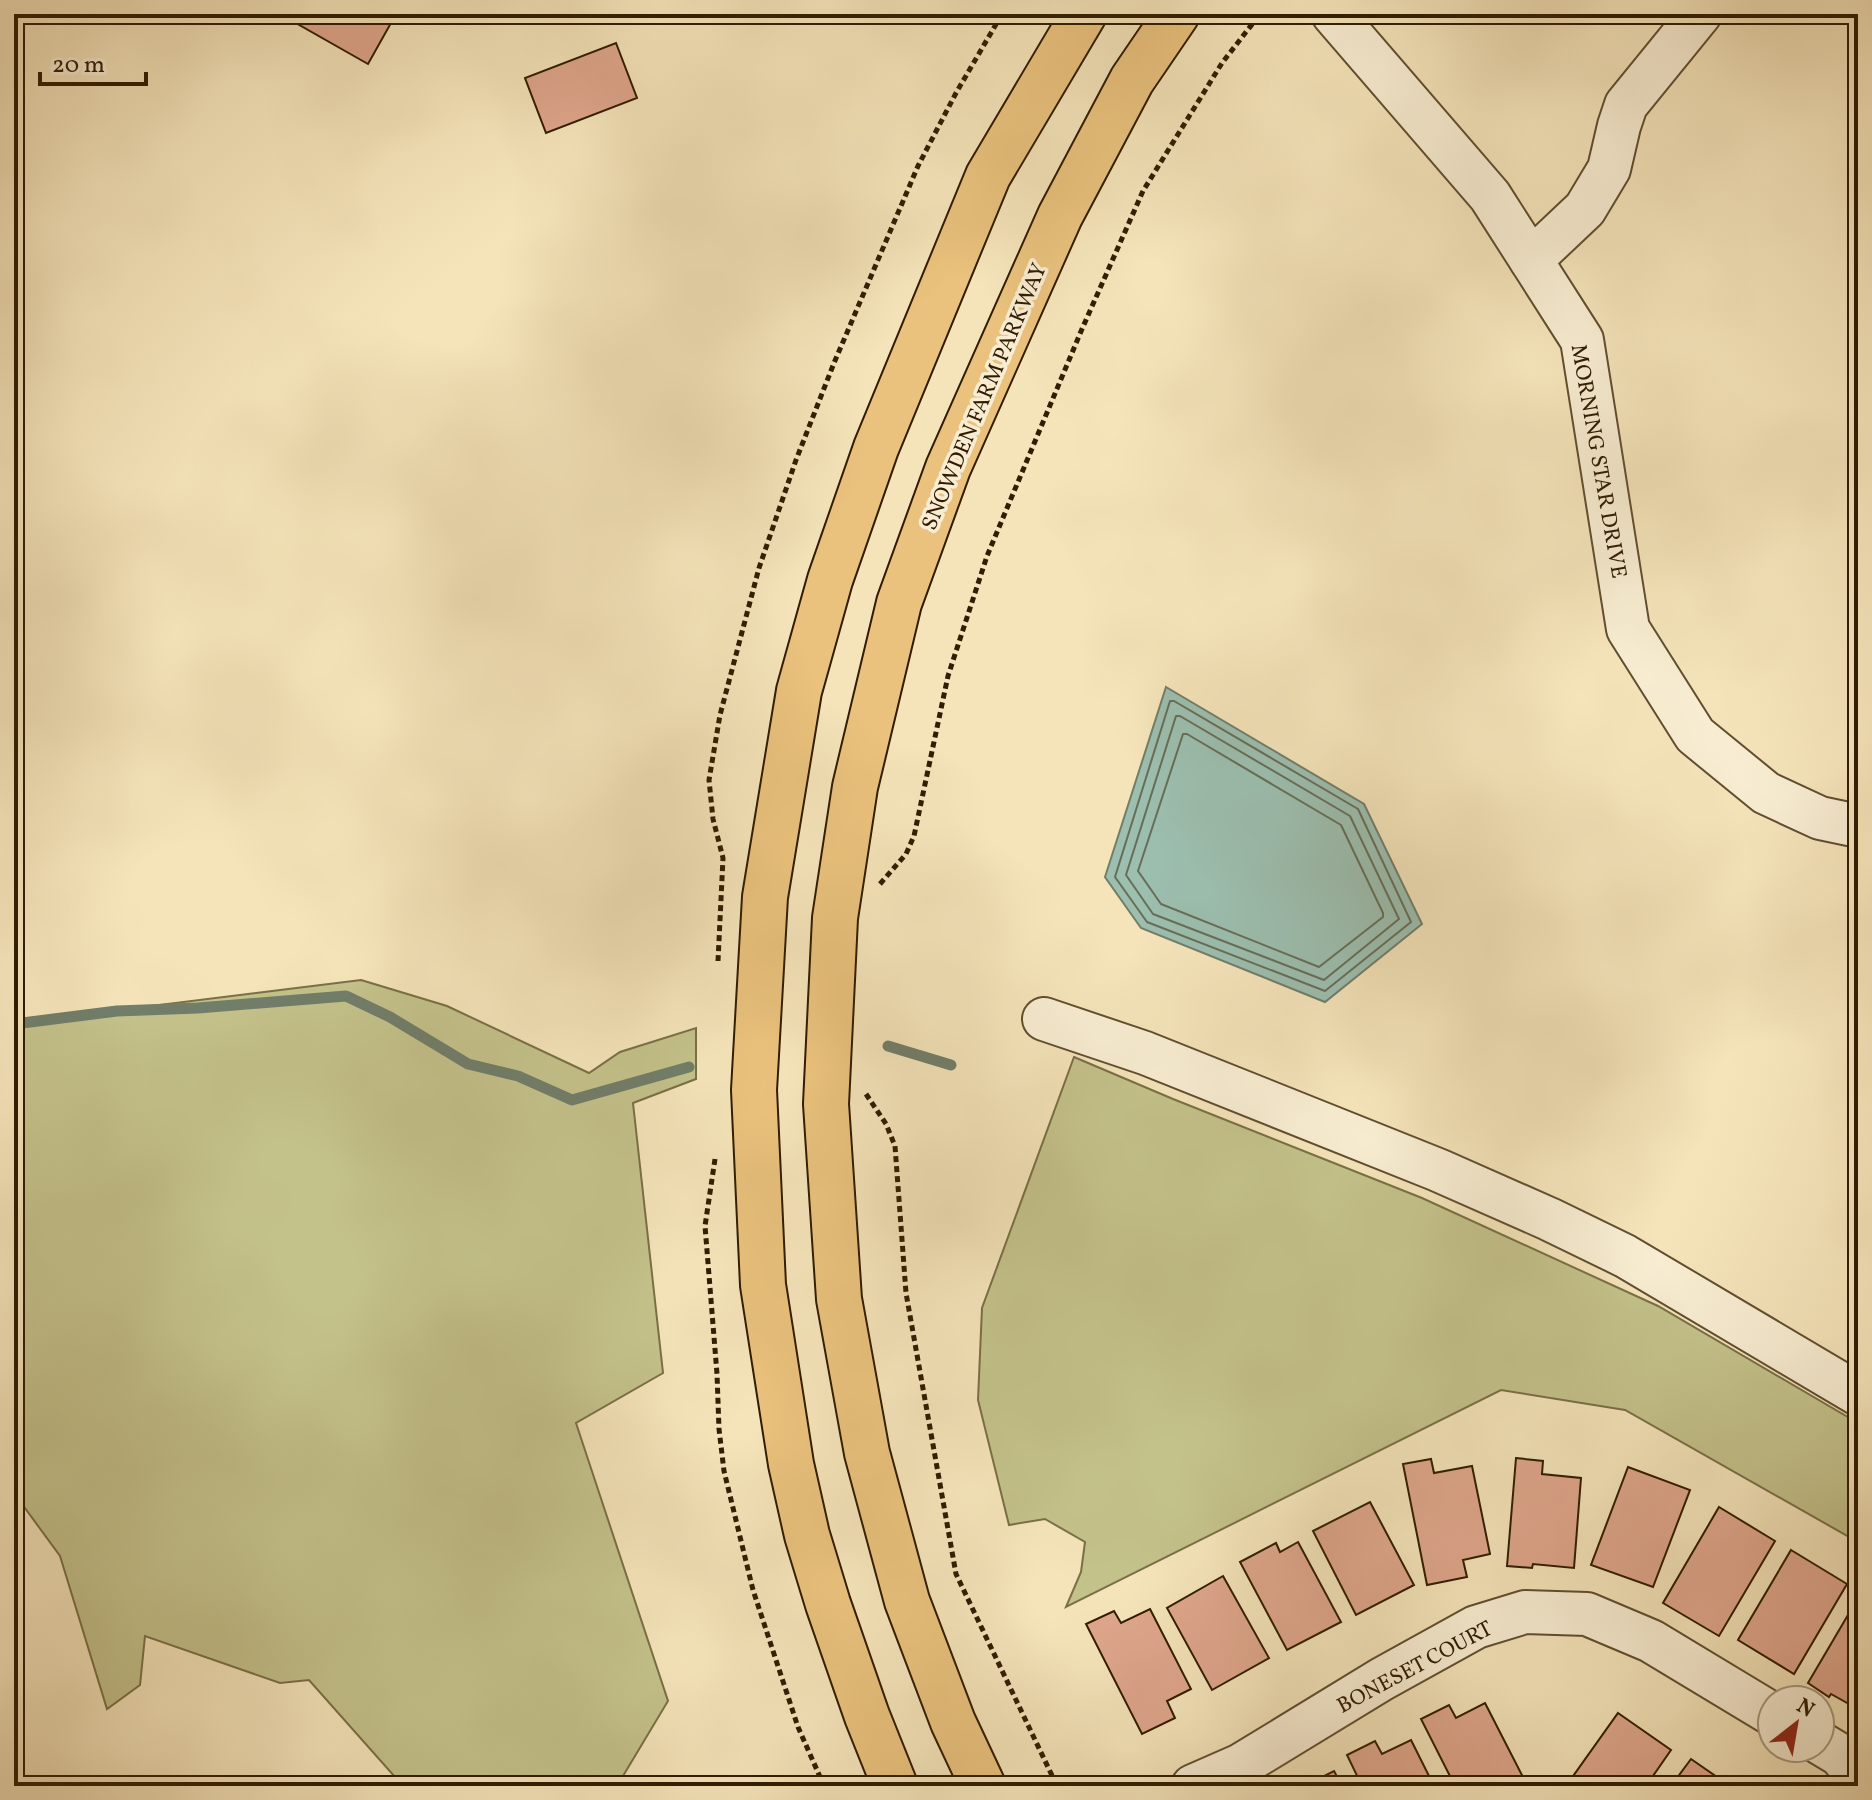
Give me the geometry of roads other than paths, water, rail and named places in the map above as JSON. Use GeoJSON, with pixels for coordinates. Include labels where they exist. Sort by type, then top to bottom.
{"type":"FeatureCollection","features":[{"type":"Feature","properties":{"kind":"main road"},"geometry":{"type":"LineString","coordinates":[[895,1786],[862,1702],[807,1535],[791,1464],[763,1285],[754,1090],[765,897],[799,691],[830,580],[876,448],[988,176],[1084,14]]}},
{"type":"Feature","properties":{"kind":"main road","name":"SNOWDEN FARM PARKWAY"},"geometry":{"type":"LineString","coordinates":[[983,1786],[953,1722],[907,1601],[867,1453],[839,1299],[826,1104],[835,918],[855,787],[899,603],[948,468],[1060,216],[1132,80],[1177,14]]}},
{"type":"Feature","properties":{"kind":"street","name":"MORNING STAR DRIVE"},"geometry":{"type":"LineString","coordinates":[[1333,14],[1490,196],[1582,340],[1628,629],[1695,735],[1766,793],[1820,818],[1858,826]]}},
{"type":"Feature","properties":{"kind":"street"},"geometry":{"type":"LineString","coordinates":[[1531,260],[1585,209],[1609,169],[1626,105],[1700,14]]}},
{"type":"Feature","properties":{"kind":"street"},"geometry":{"type":"LineString","coordinates":[[1044,1019],[1145,1053],[1438,1170],[1549,1219],[1625,1256],[1858,1394]]}},
{"type":"Feature","properties":{"kind":"street","name":"BONESET COURT"},"geometry":{"type":"LineString","coordinates":[[1193,1786],[1241,1765],[1382,1679],[1476,1627],[1525,1612],[1587,1614],[1651,1641],[1756,1704]]}},
{"type":"Feature","properties":{"kind":"street"},"geometry":{"type":"LineString","coordinates":[[1836,1753],[1858,1777]]}},
{"type":"Feature","properties":{"kind":"water"},"geometry":{"type":"Polygon","coordinates":[[[1166,687],[1364,804],[1422,924],[1325,1002],[1141,928],[1105,877],[1166,687]]]}},
{"type":"Feature","properties":{"kind":"waterway"},"geometry":{"type":"LineString","coordinates":[[14,1024],[117,1011],[346,996],[390,1017],[468,1064],[518,1076],[572,1100],[689,1067]]}},
{"type":"Feature","properties":{"kind":"waterway"},"geometry":{"type":"LineString","coordinates":[[888,1046],[951,1065]]}}]}
